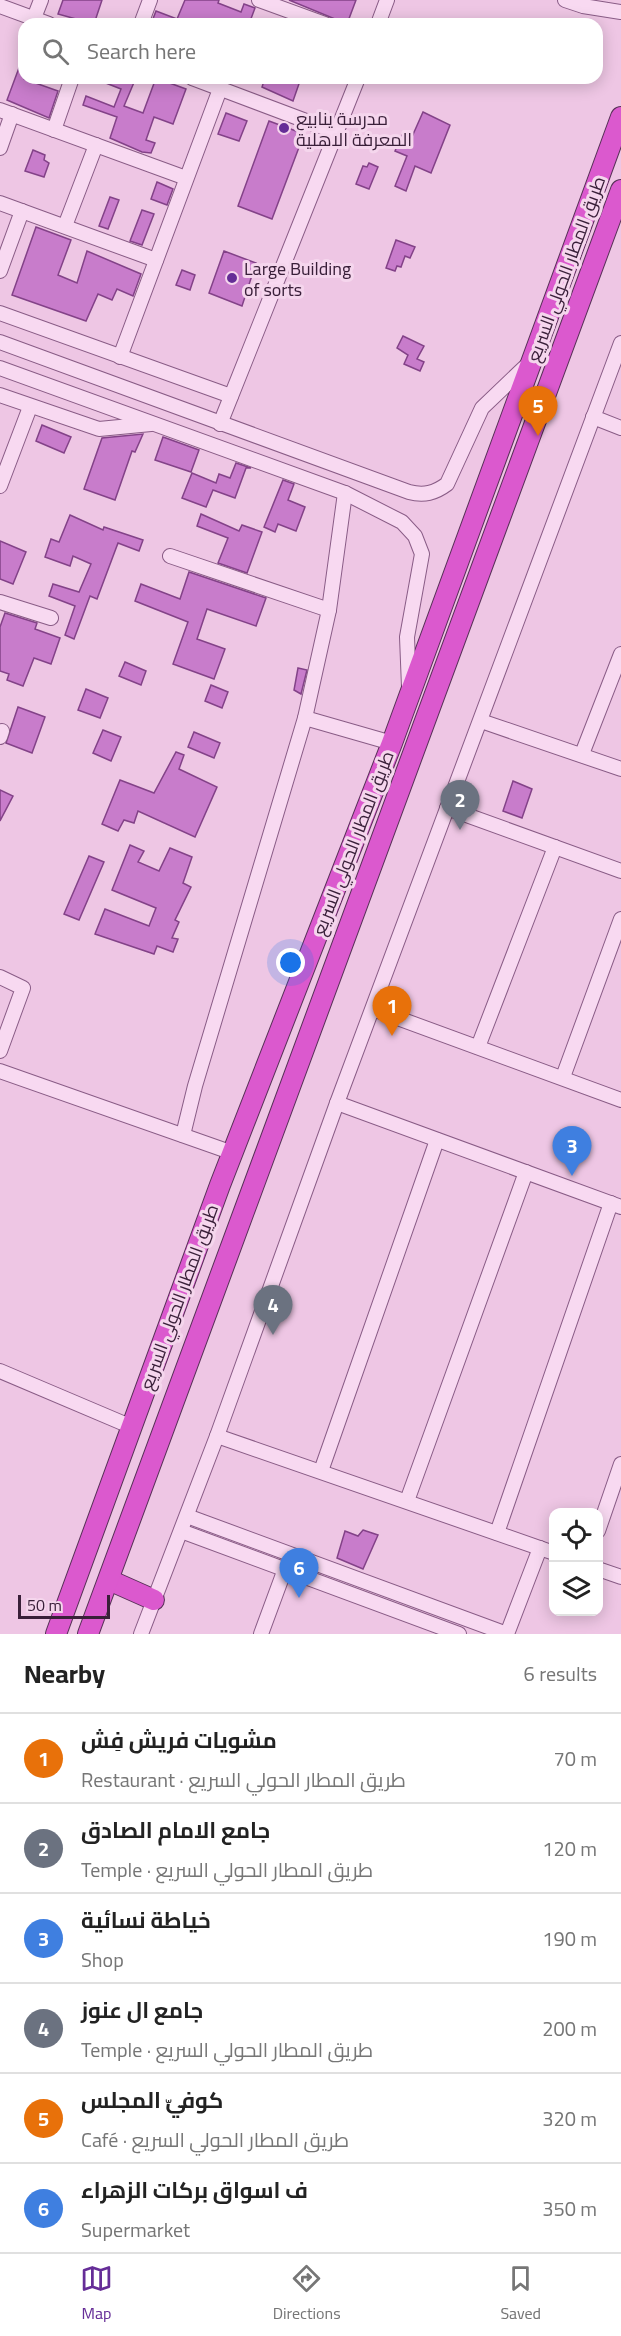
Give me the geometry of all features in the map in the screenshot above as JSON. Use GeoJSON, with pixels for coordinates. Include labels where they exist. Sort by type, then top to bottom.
{"type":"FeatureCollection","features":[{"type":"Feature","properties":{"kind":"highway","name":"طريق المطار الحولي السريع"},"geometry":{"type":"LineString","coordinates":[[56,1634],[220,1185],[392,743],[621,117]]}},
{"type":"Feature","properties":{"kind":"highway","name":"طريق المطار الحولي السريع"},"geometry":{"type":"LineString","coordinates":[[88,1634],[230,1255],[621,190]]}},
{"type":"Feature","properties":{"kind":"highway"},"geometry":{"type":"LineString","coordinates":[[220,1185],[234,1196],[251,1196]]}},
{"type":"Feature","properties":{"kind":"highway"},"geometry":{"type":"LineString","coordinates":[[199,1243],[217,1244],[230,1255]]}},
{"type":"Feature","properties":{"kind":"highway"},"geometry":{"type":"LineString","coordinates":[[109,1580],[154,1600]]}},
{"type":"Feature","properties":{"kind":"street"},"geometry":{"type":"LineString","coordinates":[[0,6],[34,18],[41,0]]}},
{"type":"Feature","properties":{"kind":"street"},"geometry":{"type":"LineString","coordinates":[[143,18],[150,0]]}},
{"type":"Feature","properties":{"kind":"street"},"geometry":{"type":"LineString","coordinates":[[258,0],[309,18]]}},
{"type":"Feature","properties":{"kind":"street"},"geometry":{"type":"LineString","coordinates":[[380,18],[387,0]]}},
{"type":"Feature","properties":{"kind":"street"},"geometry":{"type":"LineString","coordinates":[[565,0],[584,6],[621,12]]}},
{"type":"Feature","properties":{"kind":"street"},"geometry":{"type":"LineString","coordinates":[[54,130],[70,84]]}},
{"type":"Feature","properties":{"kind":"street"},"geometry":{"type":"LineString","coordinates":[[209,84],[338,133]]}},
{"type":"Feature","properties":{"kind":"street"},"geometry":{"type":"LineString","coordinates":[[220,424],[356,84]]}},
{"type":"Feature","properties":{"kind":"street"},"geometry":{"type":"LineString","coordinates":[[120,357],[220,88]]}},
{"type":"Feature","properties":{"kind":"street"},"geometry":{"type":"LineString","coordinates":[[0,148],[6,112],[186,178]]}},
{"type":"Feature","properties":{"kind":"street"},"geometry":{"type":"LineString","coordinates":[[65,226],[96,145]]}},
{"type":"Feature","properties":{"kind":"street"},"geometry":{"type":"LineString","coordinates":[[0,203],[156,260]]}},
{"type":"Feature","properties":{"kind":"street"},"geometry":{"type":"LineString","coordinates":[[0,271],[22,211]]}},
{"type":"Feature","properties":{"kind":"street"},"geometry":{"type":"LineString","coordinates":[[0,313],[231,396]]}},
{"type":"Feature","properties":{"kind":"street"},"geometry":{"type":"LineString","coordinates":[[1,342],[409,492],[429,493],[442,488],[452,478],[482,408],[520,374],[537,347]]}},
{"type":"Feature","properties":{"kind":"street"},"geometry":{"type":"LineString","coordinates":[[1,342],[6,355],[0,367],[345,494],[395,517],[409,529],[419,544],[421,563],[407,637],[410,678],[405,704]]}},
{"type":"Feature","properties":{"kind":"street"},"geometry":{"type":"LineString","coordinates":[[141,1634],[217,1436],[337,1103],[621,343]]}},
{"type":"Feature","properties":{"kind":"street"},"geometry":{"type":"LineString","coordinates":[[43,384],[39,370],[48,359]]}},
{"type":"Feature","properties":{"kind":"street"},"geometry":{"type":"LineString","coordinates":[[0,395],[99,429],[153,424]]}},
{"type":"Feature","properties":{"kind":"street"},"geometry":{"type":"LineString","coordinates":[[0,486],[30,406]]}},
{"type":"Feature","properties":{"kind":"street"},"geometry":{"type":"LineString","coordinates":[[593,417],[621,428]]}},
{"type":"Feature","properties":{"kind":"street"},"geometry":{"type":"LineString","coordinates":[[183,1135],[195,1086],[305,718],[329,610],[345,494]]}},
{"type":"Feature","properties":{"kind":"street"},"geometry":{"type":"LineString","coordinates":[[170,556],[329,610]]}},
{"type":"Feature","properties":{"kind":"street"},"geometry":{"type":"LineString","coordinates":[[0,602],[51,618]]}},
{"type":"Feature","properties":{"kind":"street"},"geometry":{"type":"LineString","coordinates":[[582,754],[621,654]]}},
{"type":"Feature","properties":{"kind":"street"},"geometry":{"type":"LineString","coordinates":[[305,718],[392,743]]}},
{"type":"Feature","properties":{"kind":"street"},"geometry":{"type":"LineString","coordinates":[[481,721],[621,769]]}},
{"type":"Feature","properties":{"kind":"street"},"geometry":{"type":"LineString","coordinates":[[447,808],[621,871]]}},
{"type":"Feature","properties":{"kind":"street"},"geometry":{"type":"LineString","coordinates":[[478,1047],[555,847]]}},
{"type":"Feature","properties":{"kind":"street"},"geometry":{"type":"LineString","coordinates":[[563,1077],[621,919]]}},
{"type":"Feature","properties":{"kind":"street"},"geometry":{"type":"LineString","coordinates":[[0,977],[23,988],[0,1051]]}},
{"type":"Feature","properties":{"kind":"street"},"geometry":{"type":"LineString","coordinates":[[373,1009],[621,1100]]}},
{"type":"Feature","properties":{"kind":"street"},"geometry":{"type":"LineString","coordinates":[[0,1071],[233,1153]]}},
{"type":"Feature","properties":{"kind":"street"},"geometry":{"type":"LineString","coordinates":[[337,1103],[616,1205],[497,1533]]}},
{"type":"Feature","properties":{"kind":"street"},"geometry":{"type":"LineString","coordinates":[[321,1471],[437,1140]]}},
{"type":"Feature","properties":{"kind":"street"},"geometry":{"type":"LineString","coordinates":[[407,1501],[526,1172]]}},
{"type":"Feature","properties":{"kind":"street"},"geometry":{"type":"LineString","coordinates":[[0,1371],[132,1427]]}},
{"type":"Feature","properties":{"kind":"street"},"geometry":{"type":"LineString","coordinates":[[217,1436],[549,1551]]}},
{"type":"Feature","properties":{"kind":"street"},"geometry":{"type":"LineString","coordinates":[[603,1516],[621,1464]]}},
{"type":"Feature","properties":{"kind":"street"},"geometry":{"type":"LineString","coordinates":[[187,1516],[507,1634],[540,1548]]}},
{"type":"Feature","properties":{"kind":"street"},"geometry":{"type":"LineString","coordinates":[[181,1531],[459,1634]]}},
{"type":"Feature","properties":{"kind":"street"},"geometry":{"type":"LineString","coordinates":[[261,1634],[285,1569]]}},
{"type":"Feature","properties":{"kind":"street"},"geometry":{"type":"LineString","coordinates":[[603,1571],[621,1576]]}},
{"type":"Feature","properties":{"kind":"building"},"geometry":{"type":"Polygon","coordinates":[[[63,0],[102,0],[96,18],[72,18],[58,14],[63,0]]]}},
{"type":"Feature","properties":{"kind":"building"},"geometry":{"type":"Polygon","coordinates":[[[185,0],[219,0],[218,3],[241,12],[244,4],[255,8],[251,18],[177,18],[185,0]]]}},
{"type":"Feature","properties":{"kind":"building"},"geometry":{"type":"Polygon","coordinates":[[[289,0],[356,0],[349,18],[332,18],[289,0]]]}},
{"type":"Feature","properties":{"kind":"building"},"geometry":{"type":"Polygon","coordinates":[[[156,11],[174,18],[153,18],[156,11]]]}},
{"type":"Feature","properties":{"kind":"building"},"geometry":{"type":"Polygon","coordinates":[[[18,70],[18,84],[38,84],[58,91],[49,118],[7,100],[18,70]]]}},
{"type":"Feature","properties":{"kind":"building"},"geometry":{"type":"Polygon","coordinates":[[[108,84],[133,84],[124,106],[143,113],[154,84],[172,84],[186,89],[173,124],[154,117],[146,140],[155,143],[151,153],[142,152],[110,138],[117,117],[83,105],[86,96],[114,107],[121,89],[108,84]]]}},
{"type":"Feature","properties":{"kind":"building"},"geometry":{"type":"Polygon","coordinates":[[[263,84],[299,84],[293,101],[262,87],[263,84]]]}},
{"type":"Feature","properties":{"kind":"building"},"geometry":{"type":"Polygon","coordinates":[[[423,112],[450,125],[431,173],[415,166],[406,191],[395,186],[407,156],[395,151],[402,135],[411,139],[423,112]]]}},
{"type":"Feature","properties":{"kind":"building"},"geometry":{"type":"Polygon","coordinates":[[[226,113],[247,121],[239,141],[218,134],[226,113]]]}},
{"type":"Feature","properties":{"kind":"building"},"geometry":{"type":"Polygon","coordinates":[[[269,121],[304,134],[272,219],[238,206],[269,121]]]}},
{"type":"Feature","properties":{"kind":"building"},"geometry":{"type":"Polygon","coordinates":[[[33,150],[45,155],[44,160],[49,163],[44,177],[25,171],[33,150]]]}},
{"type":"Feature","properties":{"kind":"building"},"geometry":{"type":"Polygon","coordinates":[[[369,163],[378,167],[369,189],[356,184],[363,166],[367,167],[369,163]]]}},
{"type":"Feature","properties":{"kind":"building"},"geometry":{"type":"Polygon","coordinates":[[[157,182],[173,189],[167,205],[151,199],[157,182]]]}},
{"type":"Feature","properties":{"kind":"building"},"geometry":{"type":"Polygon","coordinates":[[[110,197],[119,200],[108,229],[99,226],[110,197]]]}},
{"type":"Feature","properties":{"kind":"building"},"geometry":{"type":"Polygon","coordinates":[[[142,210],[154,214],[142,245],[130,241],[142,210]]]}},
{"type":"Feature","properties":{"kind":"building"},"geometry":{"type":"Polygon","coordinates":[[[36,227],[71,240],[58,275],[77,283],[87,251],[141,274],[133,296],[117,289],[112,300],[98,294],[86,321],[12,295],[36,227]]]}},
{"type":"Feature","properties":{"kind":"building"},"geometry":{"type":"Polygon","coordinates":[[[396,240],[415,247],[410,258],[405,256],[401,267],[397,266],[395,271],[386,268],[396,240]]]}},
{"type":"Feature","properties":{"kind":"building","name":"Large Building of sorts"},"geometry":{"type":"Polygon","coordinates":[[[224,251],[256,263],[242,306],[209,293],[224,251]]]}},
{"type":"Feature","properties":{"kind":"building"},"geometry":{"type":"Polygon","coordinates":[[[182,270],[195,275],[190,290],[176,285],[182,270]]]}},
{"type":"Feature","properties":{"kind":"building"},"geometry":{"type":"Polygon","coordinates":[[[403,336],[424,346],[417,359],[424,362],[420,371],[404,364],[408,355],[397,348],[403,336]]]}},
{"type":"Feature","properties":{"kind":"building"},"geometry":{"type":"Polygon","coordinates":[[[42,425],[71,437],[64,453],[36,441],[42,425]]]}},
{"type":"Feature","properties":{"kind":"building"},"geometry":{"type":"Polygon","coordinates":[[[143,434],[135,452],[132,451],[115,500],[84,489],[102,438],[143,434]]]}},
{"type":"Feature","properties":{"kind":"building"},"geometry":{"type":"Polygon","coordinates":[[[163,437],[199,450],[191,472],[155,460],[163,437]]]}},
{"type":"Feature","properties":{"kind":"building"},"geometry":{"type":"Polygon","coordinates":[[[236,463],[251,468],[246,468],[235,498],[213,490],[206,507],[182,498],[192,473],[216,483],[219,474],[230,478],[236,463]]]}},
{"type":"Feature","properties":{"kind":"building"},"geometry":{"type":"Polygon","coordinates":[[[283,480],[294,484],[288,500],[305,507],[296,531],[278,524],[275,532],[264,527],[283,480]]]}},
{"type":"Feature","properties":{"kind":"building"},"geometry":{"type":"Polygon","coordinates":[[[201,514],[239,531],[242,525],[262,532],[247,573],[218,563],[228,538],[197,526],[201,514]]]}},
{"type":"Feature","properties":{"kind":"building"},"geometry":{"type":"Polygon","coordinates":[[[70,515],[103,530],[104,527],[143,540],[139,551],[118,543],[97,599],[90,596],[74,639],[65,635],[75,606],[49,596],[53,584],[79,592],[91,564],[73,556],[70,566],[45,557],[51,539],[59,542],[70,515]]]}},
{"type":"Feature","properties":{"kind":"building"},"geometry":{"type":"Polygon","coordinates":[[[0,541],[26,552],[13,584],[0,579],[0,541]]]}},
{"type":"Feature","properties":{"kind":"building"},"geometry":{"type":"Polygon","coordinates":[[[189,572],[266,598],[256,626],[207,609],[197,639],[225,649],[214,679],[173,664],[188,622],[135,601],[141,584],[180,599],[189,572]]]}},
{"type":"Feature","properties":{"kind":"building"},"geometry":{"type":"Polygon","coordinates":[[[5,613],[37,623],[35,629],[60,638],[51,664],[34,658],[23,686],[7,680],[9,674],[0,671],[0,627],[5,613]]]}},
{"type":"Feature","properties":{"kind":"building"},"geometry":{"type":"Polygon","coordinates":[[[125,662],[146,671],[141,685],[119,676],[125,662]]]}},
{"type":"Feature","properties":{"kind":"building"},"geometry":{"type":"Polygon","coordinates":[[[298,668],[307,670],[301,694],[294,690],[298,668]]]}},
{"type":"Feature","properties":{"kind":"building"},"geometry":{"type":"Polygon","coordinates":[[[211,685],[228,692],[222,708],[205,701],[211,685]]]}},
{"type":"Feature","properties":{"kind":"building"},"geometry":{"type":"Polygon","coordinates":[[[86,689],[108,698],[100,718],[78,710],[86,689]]]}},
{"type":"Feature","properties":{"kind":"building"},"geometry":{"type":"Polygon","coordinates":[[[18,707],[45,717],[32,753],[6,743],[18,707]]]}},
{"type":"Feature","properties":{"kind":"building"},"geometry":{"type":"Polygon","coordinates":[[[103,730],[121,737],[111,761],[93,753],[103,730]]]}},
{"type":"Feature","properties":{"kind":"building"},"geometry":{"type":"Polygon","coordinates":[[[194,732],[220,743],[214,758],[188,747],[194,732]]]}},
{"type":"Feature","properties":{"kind":"building"},"geometry":{"type":"Polygon","coordinates":[[[176,752],[184,755],[179,769],[217,787],[195,837],[138,811],[134,823],[124,820],[118,831],[102,824],[120,780],[154,793],[176,752]]]}},
{"type":"Feature","properties":{"kind":"building"},"geometry":{"type":"Polygon","coordinates":[[[513,781],[532,789],[522,818],[503,811],[513,781]]]}},
{"type":"Feature","properties":{"kind":"building"},"geometry":{"type":"Polygon","coordinates":[[[0,790],[13,796],[0,821],[0,790]]]}},
{"type":"Feature","properties":{"kind":"building"},"geometry":{"type":"Polygon","coordinates":[[[130,845],[144,851],[138,862],[159,871],[170,848],[192,857],[183,883],[191,887],[175,920],[179,922],[172,938],[178,939],[173,952],[157,946],[154,954],[95,934],[105,909],[149,926],[156,908],[112,890],[130,845]]]}},
{"type":"Feature","properties":{"kind":"building"},"geometry":{"type":"Polygon","coordinates":[[[89,856],[104,862],[79,920],[64,914],[89,856]]]}},
{"type":"Feature","properties":{"kind":"building"},"geometry":{"type":"Polygon","coordinates":[[[363,1530],[378,1535],[363,1569],[337,1558],[345,1531],[358,1536],[363,1530]]]}},
{"type":"Feature","properties":{"kind":"place","name":"مدرسة ينابيع المعرفة الاهلية"},"geometry":{"type":"Point","coordinates":[284,128]}},
{"type":"Feature","properties":{"kind":"place","name":"Large Building of sorts"},"geometry":{"type":"Point","coordinates":[232,278]}},
{"type":"Feature","properties":{"kind":"place","name":"كوفيّ المجلس"},"geometry":{"type":"Point","coordinates":[538,436]}},
{"type":"Feature","properties":{"kind":"place","name":"جامع الامام الصادق"},"geometry":{"type":"Point","coordinates":[460,830]}},
{"type":"Feature","properties":{"kind":"place","name":"مشويات فريش فِش"},"geometry":{"type":"Point","coordinates":[392,1036]}},
{"type":"Feature","properties":{"kind":"place","name":"خياطة نسائية"},"geometry":{"type":"Point","coordinates":[572,1176]}},
{"type":"Feature","properties":{"kind":"place","name":"جامع ال عنوز"},"geometry":{"type":"Point","coordinates":[273,1335]}},
{"type":"Feature","properties":{"kind":"place","name":"ف اسواق بركات الزهراء"},"geometry":{"type":"Point","coordinates":[299,1598]}}]}
